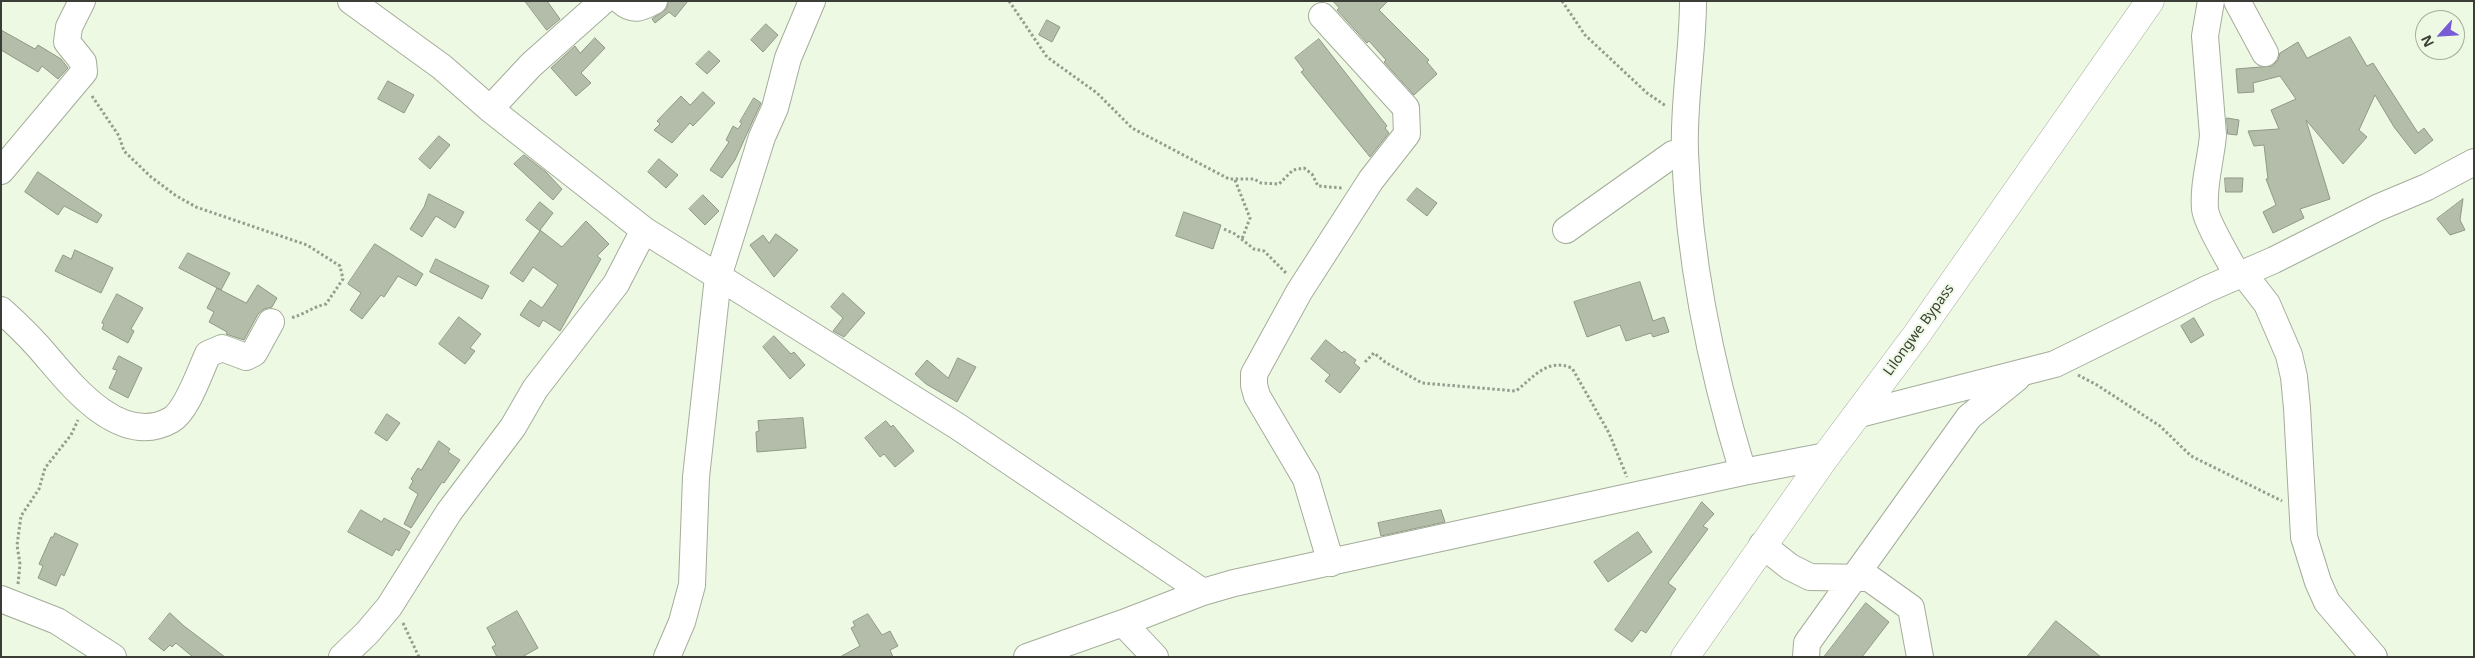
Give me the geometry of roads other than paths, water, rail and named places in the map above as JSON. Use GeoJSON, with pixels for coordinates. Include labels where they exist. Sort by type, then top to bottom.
{"type":"FeatureCollection","features":[{"type":"Feature","properties":{"kind":"main road","name":"Lilongwe Bypass"},"geometry":{"type":"LineString","coordinates":[[1685,657],[1762,545],[1915,337],[2150,1]]}},
{"type":"Feature","properties":{"kind":"street"},"geometry":{"type":"LineString","coordinates":[[1,172],[84,72],[83,62],[67,42],[69,27],[82,1]]}},
{"type":"Feature","properties":{"kind":"street"},"geometry":{"type":"LineString","coordinates":[[351,1],[442,68],[490,109],[644,230],[957,426],[1204,592]]}},
{"type":"Feature","properties":{"kind":"street"},"geometry":{"type":"LineString","coordinates":[[490,109],[531,66],[603,1]]}},
{"type":"Feature","properties":{"kind":"street"},"geometry":{"type":"LineString","coordinates":[[621,1],[627,7],[637,9],[654,1]]}},
{"type":"Feature","properties":{"kind":"street"},"geometry":{"type":"LineString","coordinates":[[667,657],[682,622],[692,585],[696,476],[718,277],[762,137],[775,108],[788,58],[812,1]]}},
{"type":"Feature","properties":{"kind":"street"},"geometry":{"type":"LineString","coordinates":[[1693,1],[1685,152],[1695,266],[1707,337],[1725,414],[1743,472]]}},
{"type":"Feature","properties":{"kind":"street"},"geometry":{"type":"LineString","coordinates":[[2211,1],[2205,36],[2213,135],[2212,150],[2207,167],[2205,211],[2240,274],[2267,304],[2289,355],[2294,377],[2297,408],[2304,537],[2327,602],[2374,657]]}},
{"type":"Feature","properties":{"kind":"street"},"geometry":{"type":"LineString","coordinates":[[2237,1],[2265,53]]}},
{"type":"Feature","properties":{"kind":"street"},"geometry":{"type":"LineString","coordinates":[[1322,16],[1406,108],[1407,134],[1372,180],[1299,292],[1258,364],[1254,385],[1257,396],[1306,479],[1331,563]]}},
{"type":"Feature","properties":{"kind":"street"},"geometry":{"type":"LineString","coordinates":[[1566,230],[1673,154],[1685,152]]}},
{"type":"Feature","properties":{"kind":"street"},"geometry":{"type":"LineString","coordinates":[[1856,415],[2055,364],[2377,208],[2427,187],[2474,162]]}},
{"type":"Feature","properties":{"kind":"street"},"geometry":{"type":"LineString","coordinates":[[342,657],[390,607],[450,512],[513,427],[535,389],[616,284],[644,230]]}},
{"type":"Feature","properties":{"kind":"street"},"geometry":{"type":"LineString","coordinates":[[1,310],[83,398],[108,416],[128,424],[150,426],[172,420],[183,408],[208,354],[222,348],[246,357],[254,353],[271,322]]}},
{"type":"Feature","properties":{"kind":"street"},"geometry":{"type":"LineString","coordinates":[[1806,657],[1807,643],[1969,417],[2025,371]]}},
{"type":"Feature","properties":{"kind":"street"},"geometry":{"type":"LineString","coordinates":[[1027,657],[1204,592],[1743,472],[1826,456]]}},
{"type":"Feature","properties":{"kind":"street"},"geometry":{"type":"LineString","coordinates":[[1762,545],[1790,567],[1810,577],[1869,578],[1911,608],[1920,657]]}},
{"type":"Feature","properties":{"kind":"street"},"geometry":{"type":"LineString","coordinates":[[9,602],[57,622],[113,657]]}},
{"type":"Feature","properties":{"kind":"street"},"geometry":{"type":"LineString","coordinates":[[1123,623],[1155,657]]}}]}
